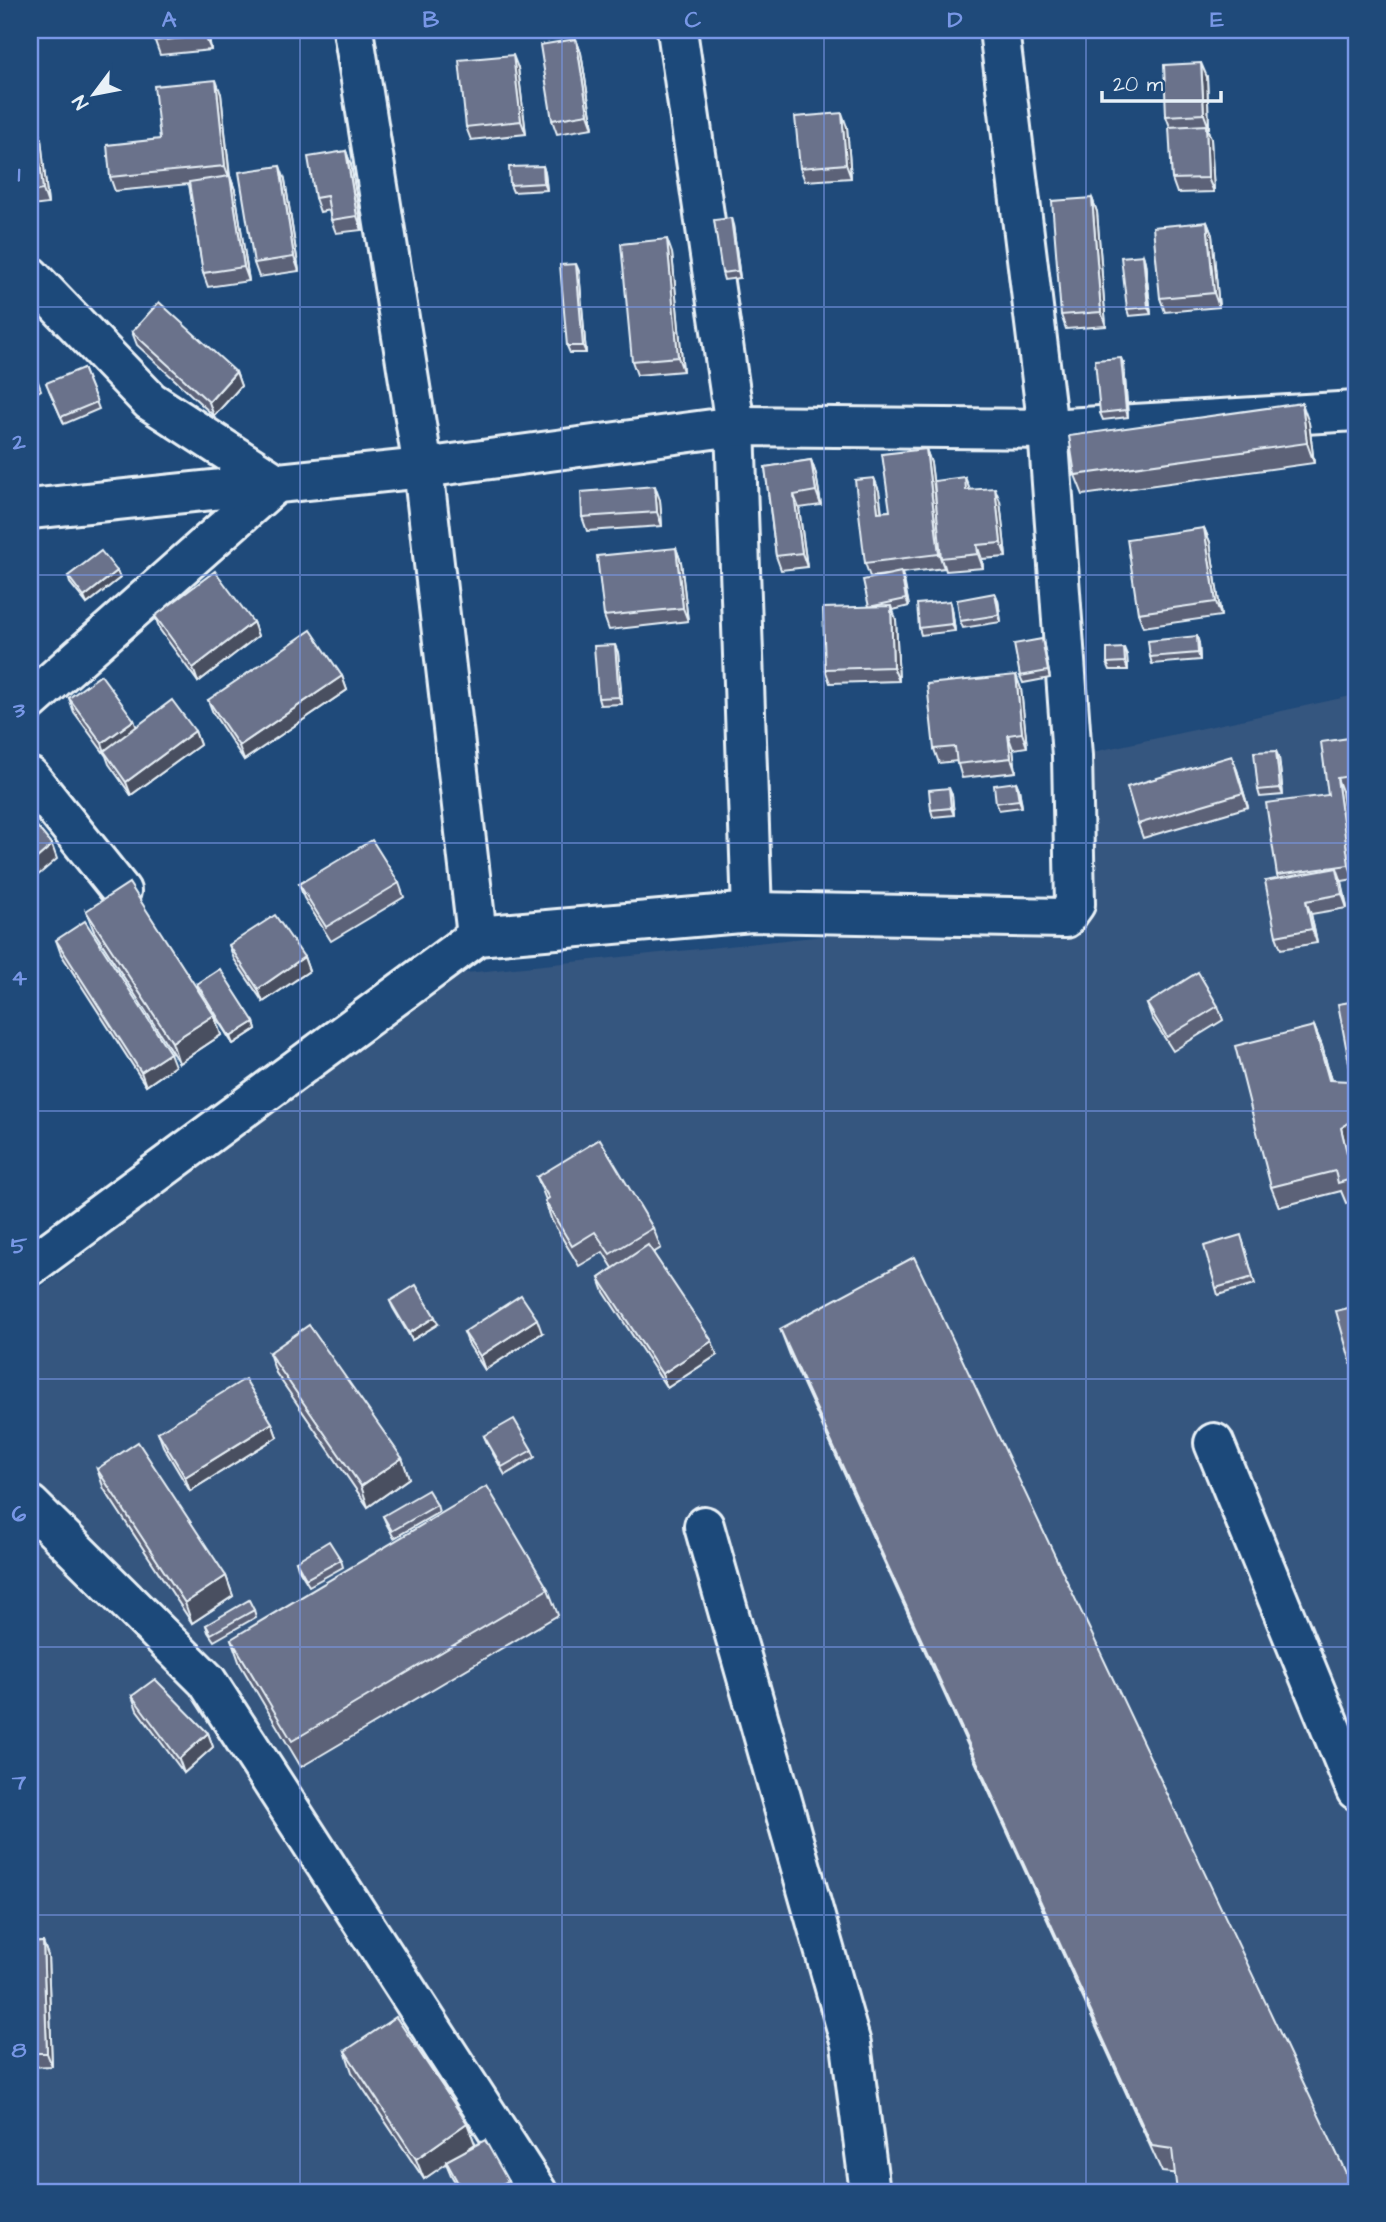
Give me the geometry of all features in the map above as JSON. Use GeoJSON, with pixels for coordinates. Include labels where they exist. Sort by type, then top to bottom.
{"type":"FeatureCollection","features":[{"type":"Feature","properties":{"kind":"street"},"geometry":{"type":"LineString","coordinates":[[353,30],[423,468],[477,936]]}},
{"type":"Feature","properties":{"kind":"street"},"geometry":{"type":"LineString","coordinates":[[677,30],[735,426],[752,912]]}},
{"type":"Feature","properties":{"kind":"street"},"geometry":{"type":"LineString","coordinates":[[30,1266],[477,936],[752,912],[1065,918],[1075,904],[1072,756],[1048,429],[999,30]]}},
{"type":"Feature","properties":{"kind":"street"},"geometry":{"type":"LineString","coordinates":[[30,276],[150,401],[276,483]]}},
{"type":"Feature","properties":{"kind":"street"},"geometry":{"type":"LineString","coordinates":[[30,509],[423,468],[735,426],[1048,429],[1356,411]]}},
{"type":"Feature","properties":{"kind":"street"},"geometry":{"type":"LineString","coordinates":[[30,701],[276,483]]}},
{"type":"Feature","properties":{"kind":"street"},"geometry":{"type":"LineString","coordinates":[[30,777],[121,891]]}},
{"type":"Feature","properties":{"kind":"street"},"geometry":{"type":"LineString","coordinates":[[1214,1443],[1356,1790]]}},
{"type":"Feature","properties":{"kind":"street"},"geometry":{"type":"LineString","coordinates":[[30,1505],[207,1681],[537,2192]]}},
{"type":"Feature","properties":{"kind":"street"},"geometry":{"type":"LineString","coordinates":[[704,1526],[851,2044],[870,2192]]}},
{"type":"Feature","properties":{"kind":"shaded area"},"geometry":{"type":"Polygon","coordinates":[[[1356,695],[1356,2192],[30,2192],[30,1296],[447,975],[1066,911],[1065,758],[1356,695]]]}},
{"type":"Feature","properties":{"kind":"building"},"geometry":{"type":"Polygon","coordinates":[[[154,30],[205,30],[205,36],[155,41],[154,30]]]}},
{"type":"Feature","properties":{"kind":"building"},"geometry":{"type":"Polygon","coordinates":[[[576,39],[588,114],[552,120],[540,45],[576,39]]]}},
{"type":"Feature","properties":{"kind":"building"},"geometry":{"type":"Polygon","coordinates":[[[513,55],[521,121],[466,127],[459,60],[513,55]]]}},
{"type":"Feature","properties":{"kind":"building"},"geometry":{"type":"Polygon","coordinates":[[[1201,63],[1204,114],[1166,116],[1164,65],[1201,63]]]}},
{"type":"Feature","properties":{"kind":"building"},"geometry":{"type":"Polygon","coordinates":[[[216,80],[225,166],[110,177],[107,145],[160,139],[154,86],[216,80]]]}},
{"type":"Feature","properties":{"kind":"building"},"geometry":{"type":"Polygon","coordinates":[[[842,113],[846,164],[800,168],[795,117],[842,113]]]}},
{"type":"Feature","properties":{"kind":"building"},"geometry":{"type":"Polygon","coordinates":[[[36,125],[43,190],[30,192],[30,126],[36,125]]]}},
{"type":"Feature","properties":{"kind":"building"},"geometry":{"type":"Polygon","coordinates":[[[1206,125],[1208,178],[1172,179],[1169,127],[1206,125]]]}},
{"type":"Feature","properties":{"kind":"building"},"geometry":{"type":"Polygon","coordinates":[[[346,151],[357,216],[331,220],[327,196],[315,198],[308,157],[346,151]]]}},
{"type":"Feature","properties":{"kind":"building"},"geometry":{"type":"Polygon","coordinates":[[[280,166],[294,257],[254,263],[239,172],[280,166]]]}},
{"type":"Feature","properties":{"kind":"building"},"geometry":{"type":"Polygon","coordinates":[[[543,166],[544,183],[510,185],[509,167],[543,166]]]}},
{"type":"Feature","properties":{"kind":"building"},"geometry":{"type":"Polygon","coordinates":[[[230,176],[244,267],[203,273],[189,182],[230,176]]]}},
{"type":"Feature","properties":{"kind":"building"},"geometry":{"type":"Polygon","coordinates":[[[1092,198],[1101,312],[1061,315],[1052,201],[1092,198]]]}},
{"type":"Feature","properties":{"kind":"building"},"geometry":{"type":"Polygon","coordinates":[[[731,218],[738,271],[722,273],[714,220],[731,218]]]}},
{"type":"Feature","properties":{"kind":"building"},"geometry":{"type":"Polygon","coordinates":[[[1207,222],[1214,293],[1160,298],[1153,227],[1207,222]]]}},
{"type":"Feature","properties":{"kind":"building"},"geometry":{"type":"Polygon","coordinates":[[[667,239],[678,357],[632,361],[621,244],[667,239]]]}},
{"type":"Feature","properties":{"kind":"building"},"geometry":{"type":"Polygon","coordinates":[[[1143,255],[1148,307],[1127,309],[1121,257],[1143,255]]]}},
{"type":"Feature","properties":{"kind":"building"},"geometry":{"type":"Polygon","coordinates":[[[576,264],[583,346],[567,346],[560,265],[576,264]]]}},
{"type":"Feature","properties":{"kind":"building"},"geometry":{"type":"Polygon","coordinates":[[[159,302],[236,372],[209,402],[132,332],[159,302]]]}},
{"type":"Feature","properties":{"kind":"building"},"geometry":{"type":"Polygon","coordinates":[[[1121,358],[1126,410],[1100,413],[1095,360],[1121,358]]]}},
{"type":"Feature","properties":{"kind":"building"},"geometry":{"type":"Polygon","coordinates":[[[30,367],[36,376],[30,380],[30,367]]]}},
{"type":"Feature","properties":{"kind":"building"},"geometry":{"type":"Polygon","coordinates":[[[83,368],[97,402],[61,417],[46,383],[83,368]]]}},
{"type":"Feature","properties":{"kind":"building"},"geometry":{"type":"Polygon","coordinates":[[[1302,403],[1307,443],[1075,475],[1069,436],[1302,403]]]}},
{"type":"Feature","properties":{"kind":"building"},"geometry":{"type":"Polygon","coordinates":[[[926,449],[939,554],[865,563],[855,480],[874,478],[878,512],[890,511],[882,454],[926,449]]]}},
{"type":"Feature","properties":{"kind":"building"},"geometry":{"type":"Polygon","coordinates":[[[811,460],[816,491],[794,495],[802,553],[776,556],[765,467],[811,460]]]}},
{"type":"Feature","properties":{"kind":"building"},"geometry":{"type":"Polygon","coordinates":[[[965,477],[966,490],[995,488],[1001,543],[977,545],[978,554],[941,558],[934,481],[965,477]]]}},
{"type":"Feature","properties":{"kind":"building"},"geometry":{"type":"Polygon","coordinates":[[[655,486],[657,512],[582,517],[581,492],[655,486]]]}},
{"type":"Feature","properties":{"kind":"building"},"geometry":{"type":"Polygon","coordinates":[[[1204,528],[1216,602],[1138,613],[1127,539],[1204,528]]]}},
{"type":"Feature","properties":{"kind":"building"},"geometry":{"type":"Polygon","coordinates":[[[676,548],[683,608],[604,616],[597,556],[676,548]]]}},
{"type":"Feature","properties":{"kind":"building"},"geometry":{"type":"Polygon","coordinates":[[[101,551],[117,571],[84,597],[68,576],[101,551]]]}},
{"type":"Feature","properties":{"kind":"building"},"geometry":{"type":"Polygon","coordinates":[[[215,571],[253,622],[193,668],[155,616],[215,571]]]}},
{"type":"Feature","properties":{"kind":"building"},"geometry":{"type":"Polygon","coordinates":[[[901,572],[906,599],[869,607],[863,580],[901,572]]]}},
{"type":"Feature","properties":{"kind":"building"},"geometry":{"type":"Polygon","coordinates":[[[995,593],[999,615],[960,621],[957,600],[995,593]]]}},
{"type":"Feature","properties":{"kind":"building"},"geometry":{"type":"Polygon","coordinates":[[[950,601],[952,624],[919,628],[917,604],[950,601]]]}},
{"type":"Feature","properties":{"kind":"building"},"geometry":{"type":"Polygon","coordinates":[[[891,606],[893,667],[825,669],[823,608],[891,606]]]}},
{"type":"Feature","properties":{"kind":"building"},"geometry":{"type":"Polygon","coordinates":[[[311,630],[342,676],[239,746],[208,700],[311,630]]]}},
{"type":"Feature","properties":{"kind":"building"},"geometry":{"type":"Polygon","coordinates":[[[1197,636],[1198,653],[1150,657],[1148,641],[1197,636]]]}},
{"type":"Feature","properties":{"kind":"building"},"geometry":{"type":"Polygon","coordinates":[[[1042,639],[1048,671],[1020,676],[1014,644],[1042,639]]]}},
{"type":"Feature","properties":{"kind":"building"},"geometry":{"type":"Polygon","coordinates":[[[615,645],[619,697],[598,698],[594,646],[615,645]]]}},
{"type":"Feature","properties":{"kind":"building"},"geometry":{"type":"Polygon","coordinates":[[[1124,648],[1125,662],[1107,663],[1107,649],[1124,648]]]}},
{"type":"Feature","properties":{"kind":"building"},"geometry":{"type":"Polygon","coordinates":[[[101,675],[134,720],[102,743],[69,698],[101,675]]]}},
{"type":"Feature","properties":{"kind":"building"},"geometry":{"type":"Polygon","coordinates":[[[1016,675],[1022,733],[1008,735],[1011,758],[957,764],[955,747],[934,749],[927,684],[1016,675]]]}},
{"type":"Feature","properties":{"kind":"building"},"geometry":{"type":"Polygon","coordinates":[[[172,700],[195,731],[126,782],[104,751],[172,700]]]}},
{"type":"Feature","properties":{"kind":"building"},"geometry":{"type":"Polygon","coordinates":[[[1356,737],[1356,775],[1337,778],[1349,865],[1277,875],[1266,803],[1328,795],[1321,742],[1356,737]]]}},
{"type":"Feature","properties":{"kind":"building"},"geometry":{"type":"Polygon","coordinates":[[[1276,751],[1280,788],[1258,790],[1254,752],[1276,751]]]}},
{"type":"Feature","properties":{"kind":"building"},"geometry":{"type":"Polygon","coordinates":[[[1232,756],[1243,793],[1138,824],[1127,787],[1232,756]]]}},
{"type":"Feature","properties":{"kind":"building"},"geometry":{"type":"Polygon","coordinates":[[[1016,782],[1019,800],[996,803],[994,785],[1016,782]]]}},
{"type":"Feature","properties":{"kind":"building"},"geometry":{"type":"Polygon","coordinates":[[[949,788],[951,808],[931,810],[929,790],[949,788]]]}},
{"type":"Feature","properties":{"kind":"building"},"geometry":{"type":"Polygon","coordinates":[[[1349,801],[1356,801],[1356,839],[1352,839],[1349,801]]]}},
{"type":"Feature","properties":{"kind":"building"},"geometry":{"type":"Polygon","coordinates":[[[30,818],[52,845],[30,864],[30,818]]]}},
{"type":"Feature","properties":{"kind":"building"},"geometry":{"type":"Polygon","coordinates":[[[372,840],[399,883],[326,927],[299,884],[372,840]]]}},
{"type":"Feature","properties":{"kind":"building"},"geometry":{"type":"Polygon","coordinates":[[[1337,868],[1342,894],[1306,901],[1312,929],[1276,936],[1265,881],[1337,868]]]}},
{"type":"Feature","properties":{"kind":"building"},"geometry":{"type":"Polygon","coordinates":[[[129,883],[214,1015],[172,1042],[86,911],[129,883]]]}},
{"type":"Feature","properties":{"kind":"building"},"geometry":{"type":"Polygon","coordinates":[[[275,915],[304,957],[258,989],[229,945],[275,915]]]}},
{"type":"Feature","properties":{"kind":"building"},"geometry":{"type":"Polygon","coordinates":[[[85,921],[170,1053],[141,1072],[56,940],[85,921]]]}},
{"type":"Feature","properties":{"kind":"building"},"geometry":{"type":"Polygon","coordinates":[[[220,969],[254,1022],[230,1037],[197,984],[220,969]]]}},
{"type":"Feature","properties":{"kind":"building"},"geometry":{"type":"Polygon","coordinates":[[[1198,972],[1218,1006],[1167,1037],[1147,1004],[1198,972]]]}},
{"type":"Feature","properties":{"kind":"building"},"geometry":{"type":"Polygon","coordinates":[[[1356,1001],[1356,1072],[1351,1073],[1338,1004],[1356,1001]]]}},
{"type":"Feature","properties":{"kind":"building"},"geometry":{"type":"Polygon","coordinates":[[[1314,1026],[1329,1080],[1350,1081],[1356,1086],[1356,1118],[1341,1128],[1347,1153],[1356,1150],[1356,1199],[1353,1200],[1348,1180],[1338,1183],[1335,1171],[1271,1187],[1235,1046],[1314,1026]]]}},
{"type":"Feature","properties":{"kind":"building"},"geometry":{"type":"Polygon","coordinates":[[[600,1139],[653,1228],[610,1254],[595,1232],[572,1246],[545,1201],[549,1198],[537,1177],[600,1139]]]}},
{"type":"Feature","properties":{"kind":"building"},"geometry":{"type":"Polygon","coordinates":[[[1241,1235],[1253,1277],[1216,1288],[1204,1246],[1241,1235]]]}},
{"type":"Feature","properties":{"kind":"building"},"geometry":{"type":"Polygon","coordinates":[[[648,1245],[712,1341],[662,1374],[599,1278],[648,1245]]]}},
{"type":"Feature","properties":{"kind":"building"},"geometry":{"type":"Polygon","coordinates":[[[914,1257],[1355,2192],[1177,2192],[1172,2149],[1152,2146],[780,1329],[914,1257]]]}},
{"type":"Feature","properties":{"kind":"building"},"geometry":{"type":"Polygon","coordinates":[[[416,1285],[435,1317],[409,1333],[390,1301],[416,1285]]]}},
{"type":"Feature","properties":{"kind":"building"},"geometry":{"type":"Polygon","coordinates":[[[521,1295],[537,1319],[480,1356],[464,1332],[521,1295]]]}},
{"type":"Feature","properties":{"kind":"building"},"geometry":{"type":"Polygon","coordinates":[[[1356,1306],[1356,1381],[1336,1311],[1356,1306]]]}},
{"type":"Feature","properties":{"kind":"building"},"geometry":{"type":"Polygon","coordinates":[[[309,1325],[402,1458],[361,1486],[269,1353],[309,1325]]]}},
{"type":"Feature","properties":{"kind":"building"},"geometry":{"type":"Polygon","coordinates":[[[245,1379],[272,1423],[185,1477],[158,1432],[245,1379]]]}},
{"type":"Feature","properties":{"kind":"building"},"geometry":{"type":"Polygon","coordinates":[[[514,1419],[532,1450],[502,1467],[484,1436],[514,1419]]]}},
{"type":"Feature","properties":{"kind":"building"},"geometry":{"type":"Polygon","coordinates":[[[138,1442],[226,1576],[185,1603],[97,1469],[138,1442]]]}},
{"type":"Feature","properties":{"kind":"building"},"geometry":{"type":"Polygon","coordinates":[[[487,1486],[548,1589],[292,1741],[231,1639],[487,1486]]]}},
{"type":"Feature","properties":{"kind":"building"},"geometry":{"type":"Polygon","coordinates":[[[428,1490],[437,1505],[392,1531],[383,1516],[428,1490]]]}},
{"type":"Feature","properties":{"kind":"building"},"geometry":{"type":"Polygon","coordinates":[[[329,1541],[341,1560],[306,1579],[296,1561],[329,1541]]]}},
{"type":"Feature","properties":{"kind":"building"},"geometry":{"type":"Polygon","coordinates":[[[249,1600],[254,1610],[211,1634],[206,1625],[249,1600]]]}},
{"type":"Feature","properties":{"kind":"building"},"geometry":{"type":"Polygon","coordinates":[[[155,1679],[208,1733],[179,1759],[132,1696],[155,1679]]]}},
{"type":"Feature","properties":{"kind":"building"},"geometry":{"type":"Polygon","coordinates":[[[43,1942],[47,2053],[30,2053],[30,1943],[43,1942]]]}},
{"type":"Feature","properties":{"kind":"building"},"geometry":{"type":"Polygon","coordinates":[[[396,2017],[467,2123],[416,2159],[345,2051],[396,2017]]]}},
{"type":"Feature","properties":{"kind":"building"},"geometry":{"type":"Polygon","coordinates":[[[485,2140],[508,2181],[488,2192],[463,2192],[446,2161],[485,2140]]]}}]}
